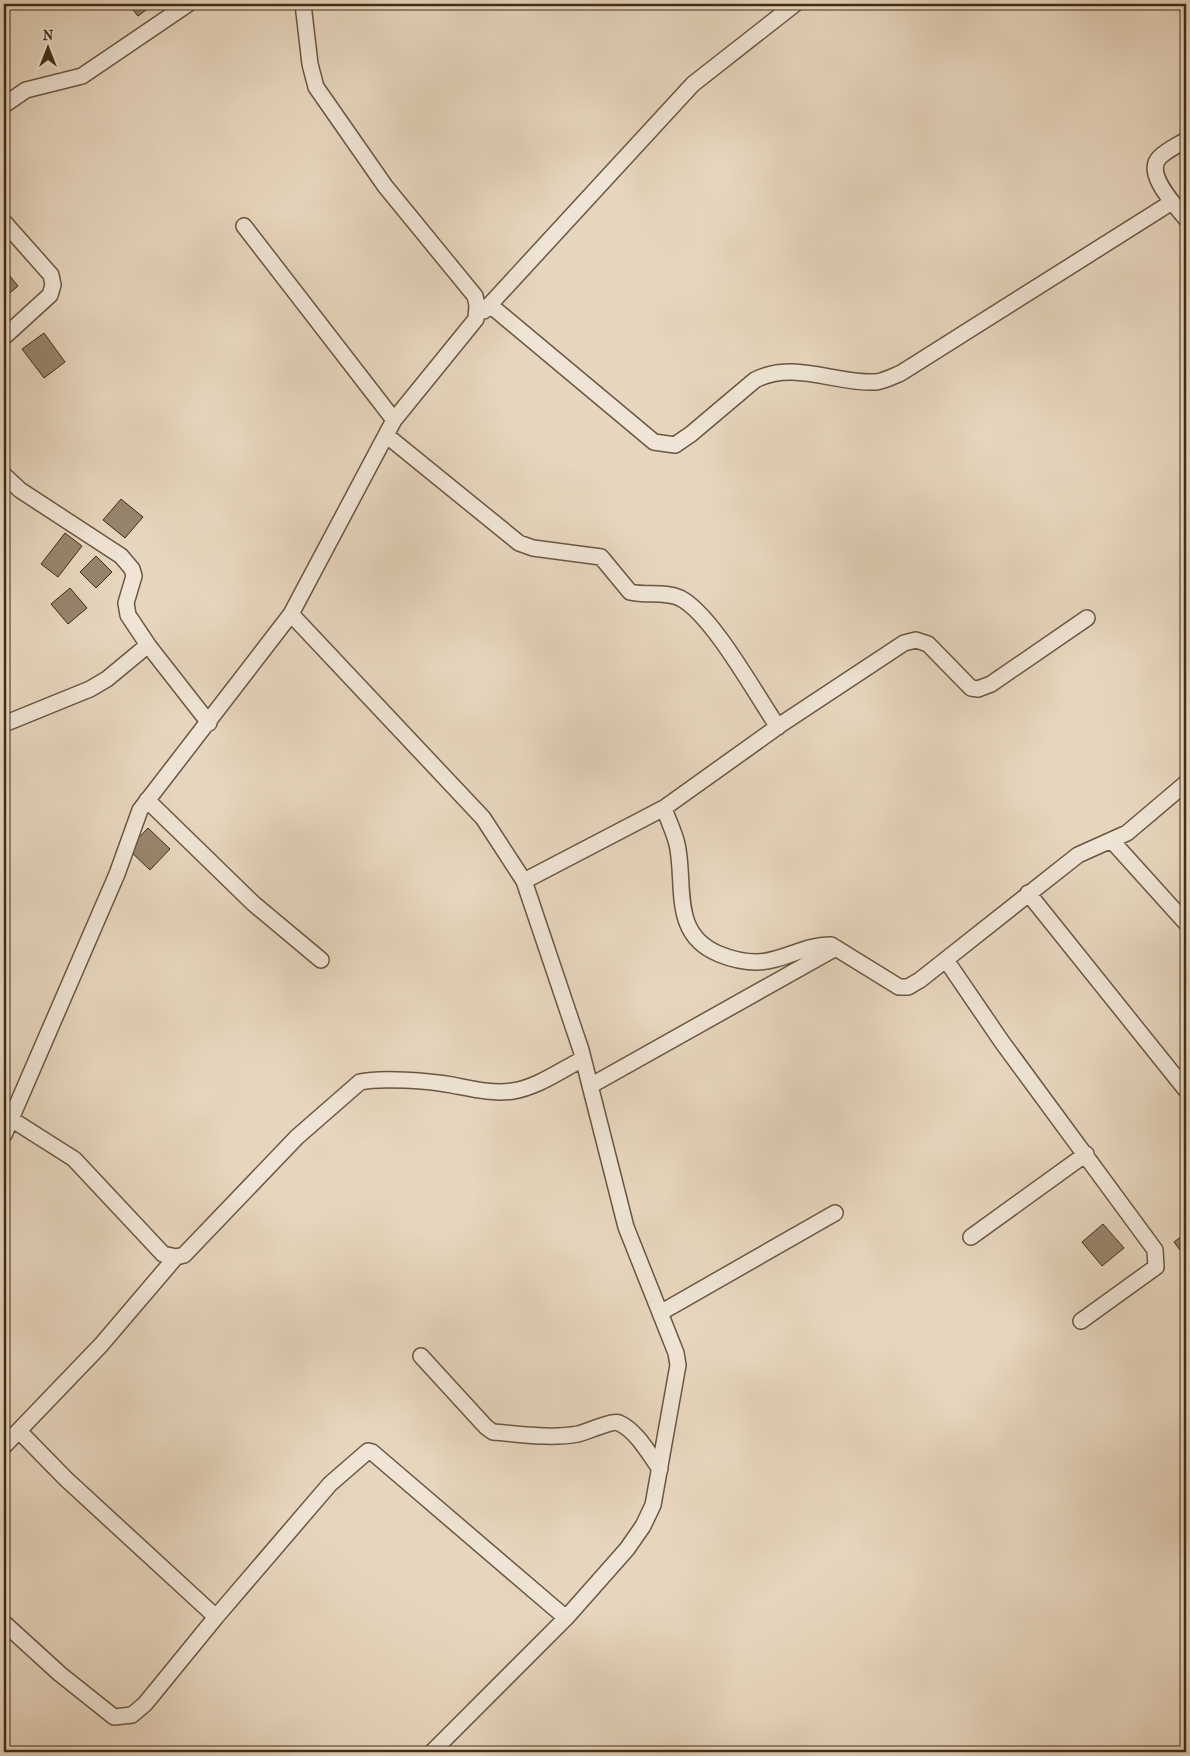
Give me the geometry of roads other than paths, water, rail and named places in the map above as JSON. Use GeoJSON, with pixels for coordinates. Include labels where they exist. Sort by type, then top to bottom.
{"type":"FeatureCollection","features":[{"type":"Feature","properties":{"kind":"street"},"geometry":{"type":"LineString","coordinates":[[4,105],[26,90],[82,76],[188,4]]}},
{"type":"Feature","properties":{"kind":"street"},"geometry":{"type":"LineString","coordinates":[[303,4],[310,64],[316,87],[385,186],[475,296],[477,305],[476,319]]}},
{"type":"Feature","properties":{"kind":"street"},"geometry":{"type":"LineString","coordinates":[[4,1135],[118,874],[135,822],[147,800],[209,723],[291,614],[394,420],[476,319],[693,84],[795,4]]}},
{"type":"Feature","properties":{"kind":"street"},"geometry":{"type":"LineString","coordinates":[[1186,140],[1159,158],[1155,168],[1155,177],[1186,219]]}},
{"type":"Feature","properties":{"kind":"street"},"geometry":{"type":"LineString","coordinates":[[490,305],[654,442],[675,444],[692,434],[755,380],[766,374],[794,371],[860,382],[878,382],[901,373],[1172,202]]}},
{"type":"Feature","properties":{"kind":"street"},"geometry":{"type":"LineString","coordinates":[[4,222],[51,275],[53,285],[50,295],[4,337]]}},
{"type":"Feature","properties":{"kind":"street"},"geometry":{"type":"LineString","coordinates":[[244,226],[394,420]]}},
{"type":"Feature","properties":{"kind":"street"},"geometry":{"type":"LineString","coordinates":[[386,435],[519,543],[533,548],[601,557],[630,592],[667,594],[693,606],[715,632],[778,727]]}},
{"type":"Feature","properties":{"kind":"street"},"geometry":{"type":"LineString","coordinates":[[4,474],[20,490],[125,560],[134,576],[126,603],[128,615],[148,645],[209,723]]}},
{"type":"Feature","properties":{"kind":"street"},"geometry":{"type":"LineString","coordinates":[[291,614],[483,818],[524,881],[583,1059],[626,1227],[676,1353],[678,1365],[660,1469],[652,1505],[643,1526],[627,1549],[566,1618],[432,1752]]}},
{"type":"Feature","properties":{"kind":"street"},"geometry":{"type":"LineString","coordinates":[[524,881],[664,808],[778,727],[904,643],[916,640],[928,644],[971,688],[978,689],[991,684],[1087,618]]}},
{"type":"Feature","properties":{"kind":"street"},"geometry":{"type":"LineString","coordinates":[[4,724],[90,689],[107,679],[148,645]]}},
{"type":"Feature","properties":{"kind":"street"},"geometry":{"type":"LineString","coordinates":[[664,808],[677,844],[683,909],[688,927],[696,939],[711,951],[732,959],[756,962],[773,960],[821,945],[836,948],[899,987],[908,987],[946,960],[1028,892],[1078,856],[1128,833],[1186,783]]}},
{"type":"Feature","properties":{"kind":"street"},"geometry":{"type":"LineString","coordinates":[[147,800],[254,904],[321,960]]}},
{"type":"Feature","properties":{"kind":"street"},"geometry":{"type":"LineString","coordinates":[[1112,841],[1186,924]]}},
{"type":"Feature","properties":{"kind":"street"},"geometry":{"type":"LineString","coordinates":[[1028,892],[1186,1090]]}},
{"type":"Feature","properties":{"kind":"street"},"geometry":{"type":"LineString","coordinates":[[590,1086],[836,948]]}},
{"type":"Feature","properties":{"kind":"street"},"geometry":{"type":"LineString","coordinates":[[946,960],[1002,1042],[1149,1240],[1157,1259],[1156,1267],[1081,1321]]}},
{"type":"Feature","properties":{"kind":"street"},"geometry":{"type":"LineString","coordinates":[[11,1119],[74,1160],[163,1254],[176,1257],[184,1255],[297,1136],[360,1082],[370,1080],[398,1081],[451,1085],[478,1091],[513,1091],[533,1086],[583,1059]]}},
{"type":"Feature","properties":{"kind":"street"},"geometry":{"type":"LineString","coordinates":[[971,1237],[1086,1154]]}},
{"type":"Feature","properties":{"kind":"street"},"geometry":{"type":"LineString","coordinates":[[660,1313],[835,1213]]}},
{"type":"Feature","properties":{"kind":"street"},"geometry":{"type":"LineString","coordinates":[[4,1446],[101,1345],[176,1257]]}},
{"type":"Feature","properties":{"kind":"street"},"geometry":{"type":"LineString","coordinates":[[422,1356],[486,1427],[493,1432],[548,1436],[568,1435],[612,1423],[619,1423],[633,1433],[660,1469]]}},
{"type":"Feature","properties":{"kind":"street"},"geometry":{"type":"LineString","coordinates":[[19,1431],[66,1479],[216,1617]]}},
{"type":"Feature","properties":{"kind":"street"},"geometry":{"type":"LineString","coordinates":[[4,1622],[60,1674],[114,1718],[132,1715],[145,1704],[216,1617],[330,1484],[368,1451],[372,1452],[566,1618]]}}]}
